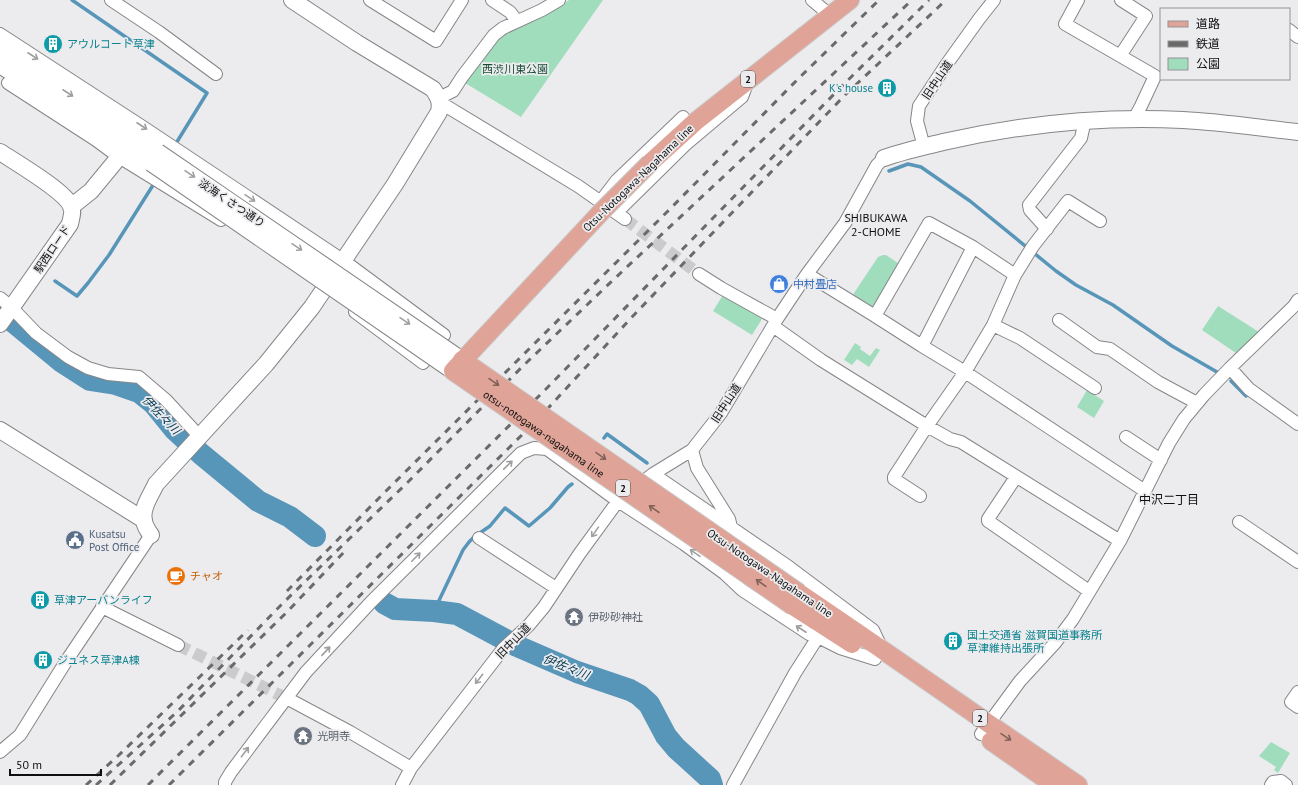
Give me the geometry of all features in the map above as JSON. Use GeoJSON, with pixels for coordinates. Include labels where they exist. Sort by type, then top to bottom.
{"type":"FeatureCollection","features":[{"type":"Feature","properties":{"kind":"main road","name":"Otsu-Notogawa-Nagahama line"},"geometry":{"type":"LineString","coordinates":[[458,365],[603,210],[650,163],[695,122],[850,0]]}},
{"type":"Feature","properties":{"kind":"main road","name":"otsu-notogawa-nagahama line"},"geometry":{"type":"LineString","coordinates":[[458,365],[796,600]]}},
{"type":"Feature","properties":{"kind":"main road","name":"Otsu-Notogawa-Nagahama line"},"geometry":{"type":"LineString","coordinates":[[796,600],[879,654],[984,729],[1054,785]]}},
{"type":"Feature","properties":{"kind":"main road","name":"Otsu-Notogawa-Nagahama line"},"geometry":{"type":"LineString","coordinates":[[984,729],[1078,785]]}},
{"type":"Feature","properties":{"kind":"street"},"geometry":{"type":"LineString","coordinates":[[111,0],[159,32],[216,74]]}},
{"type":"Feature","properties":{"kind":"street"},"geometry":{"type":"LineString","coordinates":[[292,0],[357,43],[432,89],[440,101],[507,144],[578,186],[621,216],[685,145],[742,96],[748,79]]}},
{"type":"Feature","properties":{"kind":"street"},"geometry":{"type":"LineString","coordinates":[[370,0],[436,41],[462,0]]}},
{"type":"Feature","properties":{"kind":"street"},"geometry":{"type":"LineString","coordinates":[[492,0],[510,12],[517,21]]}},
{"type":"Feature","properties":{"kind":"street"},"geometry":{"type":"LineString","coordinates":[[440,101],[453,92],[462,77],[494,35],[503,28],[559,0]]}},
{"type":"Feature","properties":{"kind":"street"},"geometry":{"type":"LineString","coordinates":[[812,0],[831,16]]}},
{"type":"Feature","properties":{"kind":"street","name":"旧中山道"},"geometry":{"type":"LineString","coordinates":[[402,785],[412,768],[504,649],[529,625],[544,607],[580,553],[618,501],[653,474],[692,450],[721,413],[775,322],[807,274],[845,222],[877,165],[884,158],[924,147],[917,121],[919,106],[946,65],[994,0]]}},
{"type":"Feature","properties":{"kind":"street"},"geometry":{"type":"LineString","coordinates":[[1078,0],[1065,24],[1155,76],[1134,119]]}},
{"type":"Feature","properties":{"kind":"street"},"geometry":{"type":"LineString","coordinates":[[1120,56],[1146,16],[1121,0]]}},
{"type":"Feature","properties":{"kind":"street"},"geometry":{"type":"LineString","coordinates":[[1290,31],[1298,37]]}},
{"type":"Feature","properties":{"kind":"street"},"geometry":{"type":"LineString","coordinates":[[0,34],[344,261],[444,335],[423,363],[324,289],[219,219],[119,157],[96,140],[8,83]]}},
{"type":"Feature","properties":{"kind":"street","name":"淡海くさつ通り"},"geometry":{"type":"LineString","coordinates":[[0,49],[458,365]]}},
{"type":"Feature","properties":{"kind":"street","name":"淡海くさつ通り"},"geometry":{"type":"LineString","coordinates":[[0,65],[155,157]]}},
{"type":"Feature","properties":{"kind":"street"},"geometry":{"type":"LineString","coordinates":[[0,752],[20,735],[102,607],[151,535],[144,520],[144,512],[146,503],[156,484],[266,364],[293,331],[344,261],[403,171],[439,112],[440,101]]}},
{"type":"Feature","properties":{"kind":"street"},"geometry":{"type":"LineString","coordinates":[[601,201],[617,180],[683,117]]}},
{"type":"Feature","properties":{"kind":"street"},"geometry":{"type":"LineString","coordinates":[[924,147],[1007,129],[1086,120],[1184,120],[1298,132]]}},
{"type":"Feature","properties":{"kind":"street"},"geometry":{"type":"LineString","coordinates":[[1048,229],[1030,210],[1029,205],[1081,138],[1086,120]]}},
{"type":"Feature","properties":{"kind":"street"},"geometry":{"type":"LineString","coordinates":[[0,152],[61,194],[71,207],[91,192],[119,157]]}},
{"type":"Feature","properties":{"kind":"street"},"geometry":{"type":"LineString","coordinates":[[920,496],[894,479],[894,477],[927,426],[965,372],[993,325],[1015,275],[1033,246],[1048,229],[1068,201],[1100,221]]}},
{"type":"Feature","properties":{"kind":"street","name":"駅西ロード"},"geometry":{"type":"LineString","coordinates":[[0,324],[7,305],[70,224],[72,214],[71,207]]}},
{"type":"Feature","properties":{"kind":"street"},"geometry":{"type":"LineString","coordinates":[[875,316],[928,223],[973,247],[1015,275]]}},
{"type":"Feature","properties":{"kind":"street"},"geometry":{"type":"LineString","coordinates":[[922,346],[973,247]]}},
{"type":"Feature","properties":{"kind":"street"},"geometry":{"type":"LineString","coordinates":[[699,274],[775,322],[821,360],[927,426],[950,439],[961,442],[1120,541]]}},
{"type":"Feature","properties":{"kind":"street"},"geometry":{"type":"LineString","coordinates":[[807,274],[965,372],[1146,491]]}},
{"type":"Feature","properties":{"kind":"street"},"geometry":{"type":"LineString","coordinates":[[984,729],[1020,681],[1055,643],[1073,619],[1120,541],[1168,444],[1184,419],[1230,368],[1284,316],[1298,300]]}},
{"type":"Feature","properties":{"kind":"street"},"geometry":{"type":"LineString","coordinates":[[7,305],[36,333],[68,357],[88,368],[108,374],[139,377],[166,400],[195,442]]}},
{"type":"Feature","properties":{"kind":"street"},"geometry":{"type":"LineString","coordinates":[[1059,320],[1097,347],[1110,349],[1158,382],[1197,403]]}},
{"type":"Feature","properties":{"kind":"street"},"geometry":{"type":"LineString","coordinates":[[993,325],[1020,338],[1095,388]]}},
{"type":"Feature","properties":{"kind":"street"},"geometry":{"type":"LineString","coordinates":[[1230,368],[1249,388],[1298,424]]}},
{"type":"Feature","properties":{"kind":"street"},"geometry":{"type":"LineString","coordinates":[[0,430],[144,520]]}},
{"type":"Feature","properties":{"kind":"street"},"geometry":{"type":"LineString","coordinates":[[1126,437],[1161,460]]}},
{"type":"Feature","properties":{"kind":"street"},"geometry":{"type":"LineString","coordinates":[[225,785],[225,782],[231,772],[316,661],[371,602],[521,453],[534,448],[547,449],[618,501],[684,544],[724,573],[742,590],[809,634],[840,648],[879,654],[873,630],[789,567],[653,474]]}},
{"type":"Feature","properties":{"kind":"street"},"geometry":{"type":"LineString","coordinates":[[692,450],[697,468],[728,519],[730,528]]}},
{"type":"Feature","properties":{"kind":"street"},"geometry":{"type":"LineString","coordinates":[[1016,477],[988,521],[1089,591]]}},
{"type":"Feature","properties":{"kind":"street"},"geometry":{"type":"LineString","coordinates":[[1239,522],[1298,562]]}},
{"type":"Feature","properties":{"kind":"street"},"geometry":{"type":"LineString","coordinates":[[479,538],[556,588]]}},
{"type":"Feature","properties":{"kind":"street"},"geometry":{"type":"LineString","coordinates":[[102,607],[178,645]]}},
{"type":"Feature","properties":{"kind":"street"},"geometry":{"type":"LineString","coordinates":[[733,785],[795,673],[818,637]]}},
{"type":"Feature","properties":{"kind":"street"},"geometry":{"type":"LineString","coordinates":[[1298,692],[1291,702],[1298,707]]}},
{"type":"Feature","properties":{"kind":"street"},"geometry":{"type":"LineString","coordinates":[[292,701],[350,732],[412,768]]}},
{"type":"Feature","properties":{"kind":"street"},"geometry":{"type":"LineString","coordinates":[[1271,785],[1273,782],[1281,782],[1286,785]]}},
{"type":"Feature","properties":{"kind":"green space","name":"西渋川東公園"},"geometry":{"type":"Polygon","coordinates":[[[569,0],[603,0],[521,117],[465,83],[494,43],[506,33],[554,10],[569,0]]]}},
{"type":"Feature","properties":{"kind":"green space"},"geometry":{"type":"Polygon","coordinates":[[[886,255],[898,263],[899,266],[878,305],[871,306],[854,295],[854,293],[878,257],[886,255]]]}},
{"type":"Feature","properties":{"kind":"green space"},"geometry":{"type":"Polygon","coordinates":[[[723,295],[760,315],[762,319],[752,335],[713,311],[723,295]]]}},
{"type":"Feature","properties":{"kind":"green space"},"geometry":{"type":"Polygon","coordinates":[[[1218,306],[1259,332],[1236,353],[1202,330],[1218,306]]]}},
{"type":"Feature","properties":{"kind":"green space"},"geometry":{"type":"Polygon","coordinates":[[[855,343],[861,347],[860,349],[870,356],[876,348],[880,350],[869,367],[857,359],[852,365],[844,360],[855,343]]]}},
{"type":"Feature","properties":{"kind":"green space"},"geometry":{"type":"Polygon","coordinates":[[[1087,390],[1104,401],[1094,418],[1077,407],[1087,390]]]}},
{"type":"Feature","properties":{"kind":"green space"},"geometry":{"type":"Polygon","coordinates":[[[1271,742],[1290,753],[1278,773],[1274,770],[1276,767],[1259,756],[1271,742]]]}},
{"type":"Feature","properties":{"kind":"waterway"},"geometry":{"type":"LineString","coordinates":[[72,0],[207,93],[175,145]]}},
{"type":"Feature","properties":{"kind":"waterway"},"geometry":{"type":"LineString","coordinates":[[889,171],[908,164],[921,167],[970,201],[1056,271],[1076,285],[1113,305],[1172,346],[1217,372]]}},
{"type":"Feature","properties":{"kind":"waterway"},"geometry":{"type":"LineString","coordinates":[[55,281],[77,296],[109,255],[155,182]]}},
{"type":"Feature","properties":{"kind":"waterway","name":"伊佐々川"},"geometry":{"type":"LineString","coordinates":[[0,311],[62,362],[90,380],[116,384],[139,392],[154,404],[175,430],[201,454],[258,501],[290,517],[315,536]]}},
{"type":"Feature","properties":{"kind":"waterway"},"geometry":{"type":"LineString","coordinates":[[1231,381],[1246,396]]}},
{"type":"Feature","properties":{"kind":"waterway"},"geometry":{"type":"LineString","coordinates":[[604,438],[607,434],[647,463]]}},
{"type":"Feature","properties":{"kind":"waterway"},"geometry":{"type":"LineString","coordinates":[[434,611],[463,550],[474,537],[490,526],[505,508],[529,526],[550,508],[572,484]]}},
{"type":"Feature","properties":{"kind":"waterway","name":"伊佐々川"},"geometry":{"type":"LineString","coordinates":[[384,603],[395,609],[457,614],[517,646],[577,672],[630,690],[639,695],[649,704],[666,736],[676,748],[710,779],[712,785]]}},
{"type":"Feature","properties":{"kind":"tunnel"},"geometry":{"type":"LineString","coordinates":[[625,219],[699,274]]}},
{"type":"Feature","properties":{"kind":"tunnel"},"geometry":{"type":"LineString","coordinates":[[178,645],[292,701]]}},
{"type":"Feature","properties":{"kind":"railway"},"geometry":{"type":"LineString","coordinates":[[287,591],[669,210],[797,80],[879,0]]}},
{"type":"Feature","properties":{"kind":"railway"},"geometry":{"type":"LineString","coordinates":[[96,785],[177,712],[285,601],[408,482],[525,364],[912,0]]}},
{"type":"Feature","properties":{"kind":"railway"},"geometry":{"type":"LineString","coordinates":[[148,785],[546,389],[841,87],[929,0]]}},
{"type":"Feature","properties":{"kind":"railway"},"geometry":{"type":"LineString","coordinates":[[169,785],[539,418],[632,317],[845,95],[946,0]]}},
{"type":"Feature","properties":{"kind":"railway"},"geometry":{"type":"LineString","coordinates":[[110,785],[287,612],[344,552]]}},
{"type":"Feature","properties":{"kind":"railway"},"geometry":{"type":"LineString","coordinates":[[86,785],[248,630]]}},
{"type":"Feature","properties":{"kind":"place","name":"アウルコート草津"},"geometry":{"type":"Point","coordinates":[53,44]}},
{"type":"Feature","properties":{"kind":"place","name":"K's house"},"geometry":{"type":"Point","coordinates":[887,88]}},
{"type":"Feature","properties":{"kind":"place","name":"中村畳店"},"geometry":{"type":"Point","coordinates":[779,284]}},
{"type":"Feature","properties":{"kind":"place","name":"Kusatsu Post Office"},"geometry":{"type":"Point","coordinates":[75,540]}},
{"type":"Feature","properties":{"kind":"place","name":"チャオ"},"geometry":{"type":"Point","coordinates":[176,576]}},
{"type":"Feature","properties":{"kind":"place","name":"草津アーバンライフ"},"geometry":{"type":"Point","coordinates":[40,600]}},
{"type":"Feature","properties":{"kind":"place","name":"伊砂砂神社"},"geometry":{"type":"Point","coordinates":[574,617]}},
{"type":"Feature","properties":{"kind":"place","name":"国土交通省 滋賀国道事務所 草津維持出張所"},"geometry":{"type":"Point","coordinates":[953,641]}},
{"type":"Feature","properties":{"kind":"place","name":"ジュネス草津A棟"},"geometry":{"type":"Point","coordinates":[43,660]}},
{"type":"Feature","properties":{"kind":"place","name":"光明寺"},"geometry":{"type":"Point","coordinates":[303,736]}},
{"type":"Feature","properties":{"kind":"district","name":"SHIBUKAWA 2-CHOME"},"geometry":{"type":"Point","coordinates":[876,225]}},
{"type":"Feature","properties":{"kind":"district","name":"中沢二丁目"},"geometry":{"type":"Point","coordinates":[1169,500]}}]}
